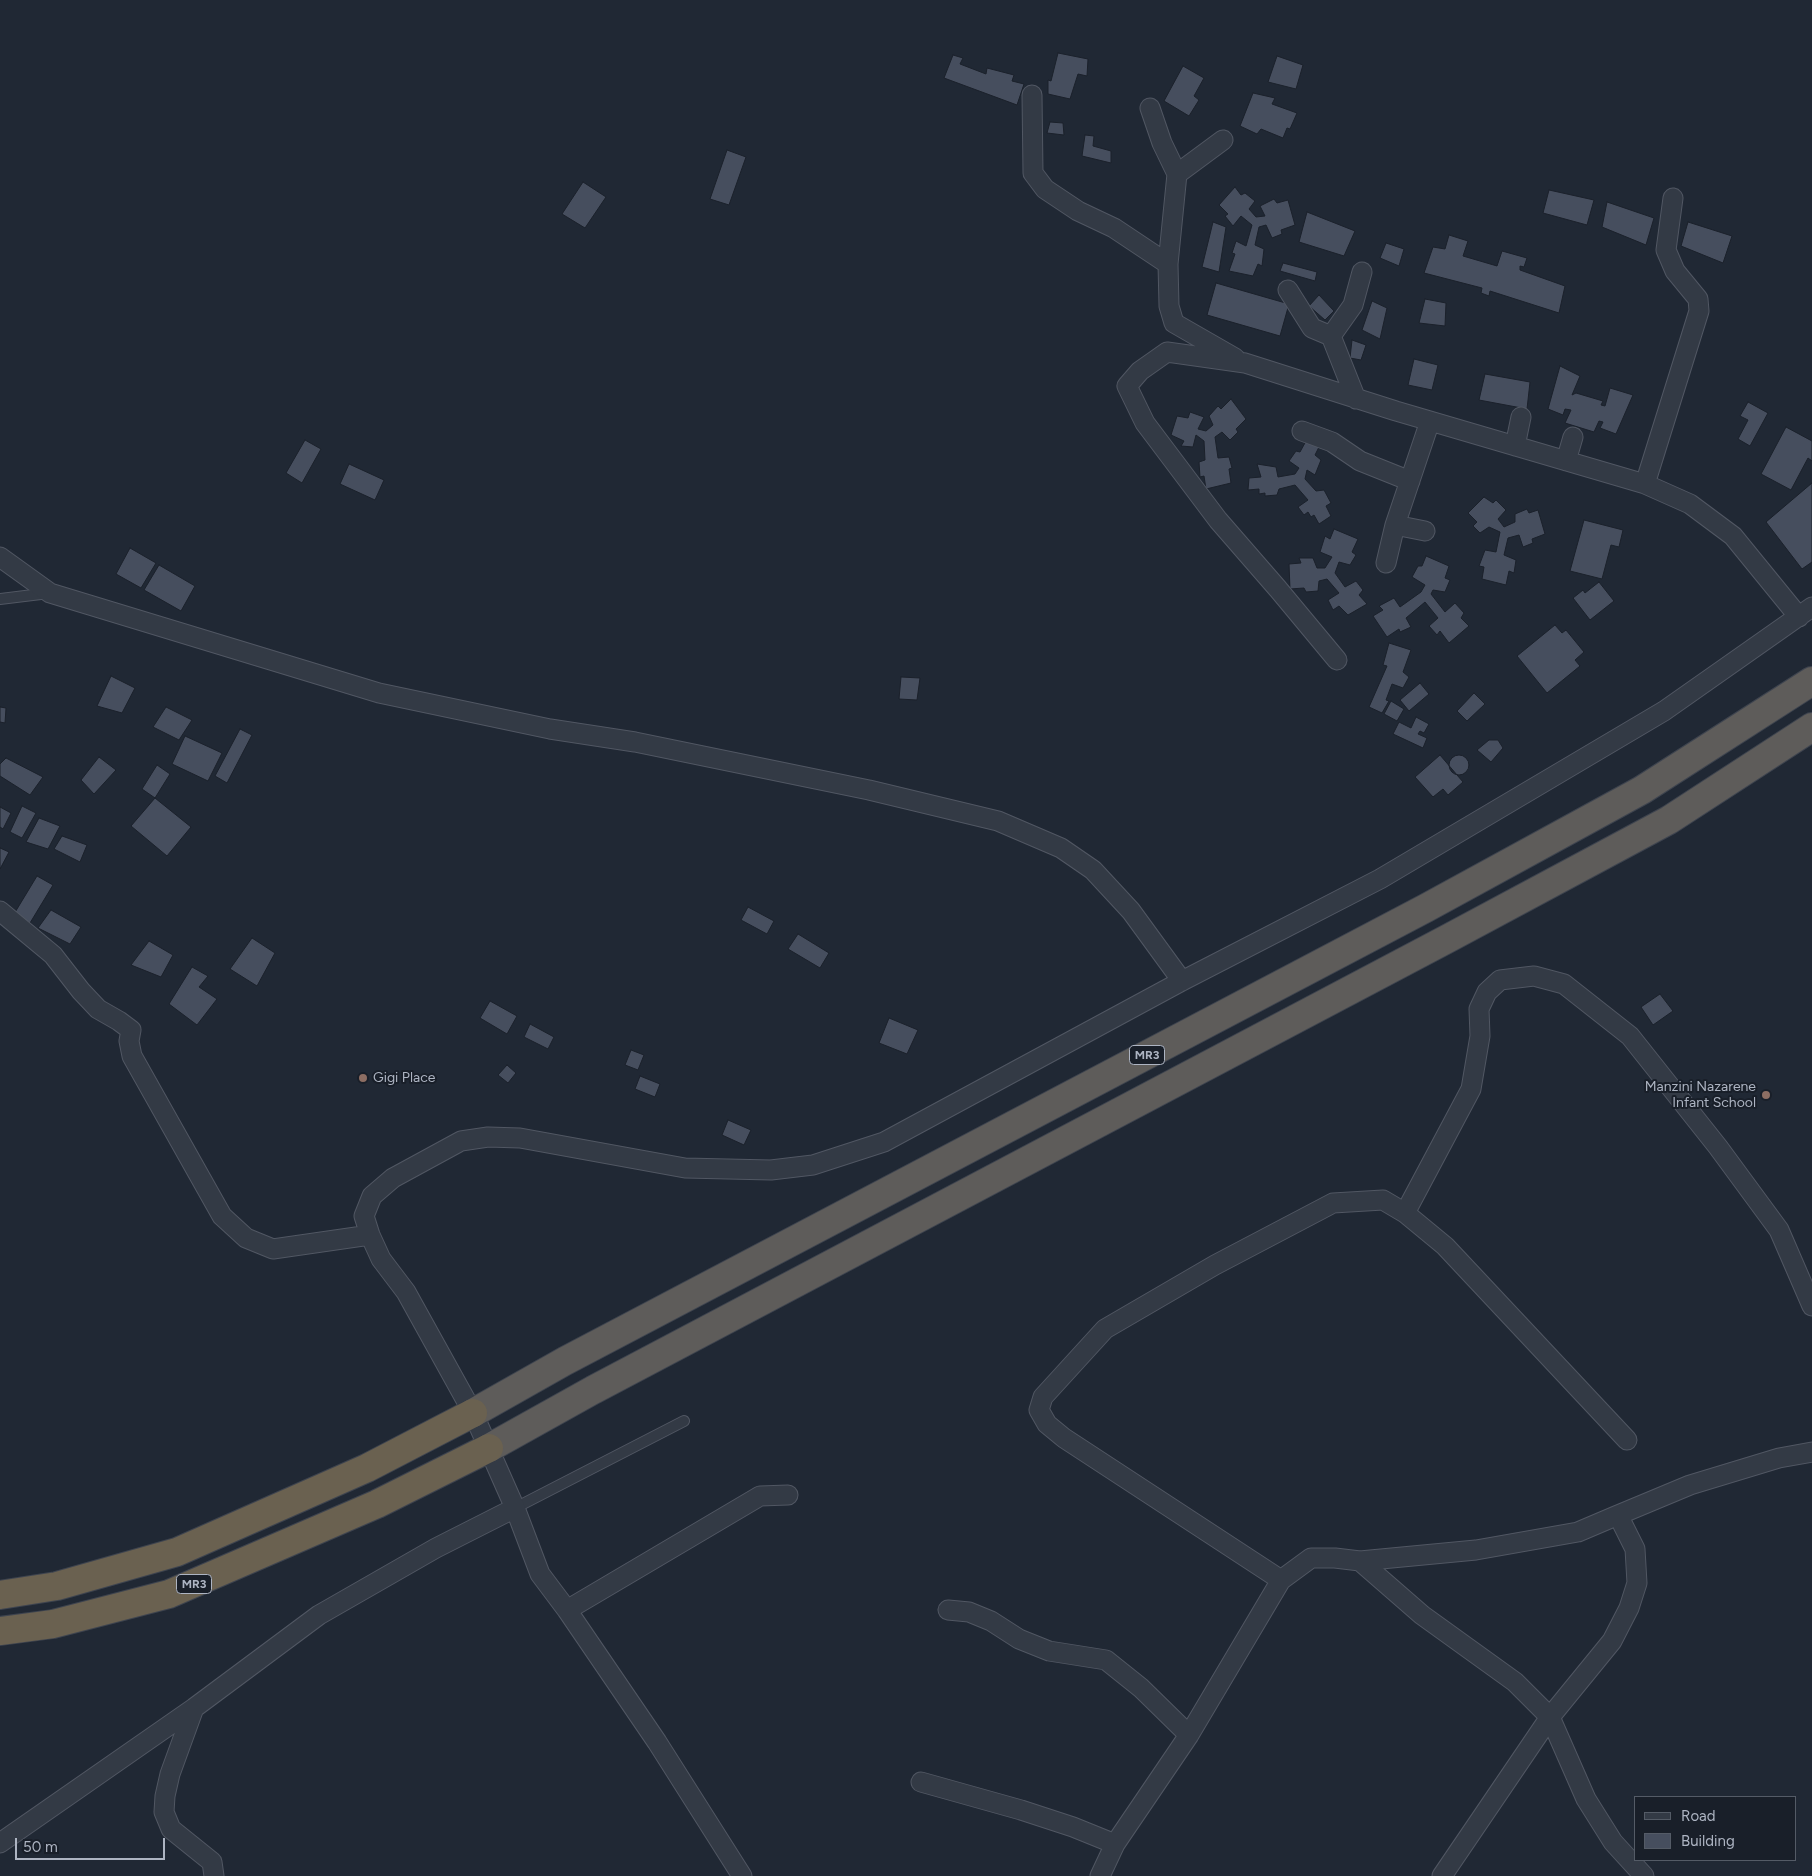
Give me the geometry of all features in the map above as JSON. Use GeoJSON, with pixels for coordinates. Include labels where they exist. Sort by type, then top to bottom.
{"type":"FeatureCollection","features":[{"type":"Feature","properties":{"kind":"highway","name":"MR3"},"geometry":{"type":"LineString","coordinates":[[0,1595],[57,1586],[177,1552],[366,1468],[473,1413],[565,1361],[1452,894],[1642,790],[1812,681]]}},
{"type":"Feature","properties":{"kind":"highway","name":"MR3"},"geometry":{"type":"LineString","coordinates":[[0,1631],[53,1624],[169,1594],[377,1504],[489,1448],[602,1385],[1447,940],[1661,825],[1812,727]]}},
{"type":"Feature","properties":{"kind":"street"},"geometry":{"type":"LineString","coordinates":[[1032,95],[1033,173],[1045,189],[1078,211],[1114,228],[1168,264]]}},
{"type":"Feature","properties":{"kind":"street"},"geometry":{"type":"LineString","coordinates":[[1150,108],[1162,143],[1178,174],[1168,264],[1169,306],[1174,323],[1245,363]]}},
{"type":"Feature","properties":{"kind":"street"},"geometry":{"type":"LineString","coordinates":[[1178,174],[1223,140]]}},
{"type":"Feature","properties":{"kind":"street"},"geometry":{"type":"LineString","coordinates":[[1645,484],[1699,311],[1698,299],[1675,271],[1666,250],[1673,198]]}},
{"type":"Feature","properties":{"kind":"street"},"geometry":{"type":"LineString","coordinates":[[1331,336],[1353,305],[1362,272]]}},
{"type":"Feature","properties":{"kind":"street"},"geometry":{"type":"LineString","coordinates":[[1288,290],[1312,328],[1331,336],[1356,399]]}},
{"type":"Feature","properties":{"kind":"street"},"geometry":{"type":"LineString","coordinates":[[742,1876],[657,1742],[567,1610],[540,1574],[515,1508],[473,1413],[406,1292],[381,1259],[370,1235],[364,1216],[372,1196],[393,1178],[461,1141],[488,1137],[520,1138],[686,1168],[771,1170],[813,1165],[884,1142],[1182,981],[1380,879],[1664,711],[1805,612],[1733,536],[1690,504],[1645,484],[1356,399],[1245,363],[1167,352],[1140,371],[1127,386],[1145,423],[1218,520],[1337,660]]}},
{"type":"Feature","properties":{"kind":"street"},"geometry":{"type":"LineString","coordinates":[[1515,446],[1521,417]]}},
{"type":"Feature","properties":{"kind":"street"},"geometry":{"type":"LineString","coordinates":[[1386,563],[1395,525],[1430,421]]}},
{"type":"Feature","properties":{"kind":"street"},"geometry":{"type":"LineString","coordinates":[[1302,431],[1332,442],[1360,461],[1410,481]]}},
{"type":"Feature","properties":{"kind":"street"},"geometry":{"type":"LineString","coordinates":[[1566,461],[1573,437]]}},
{"type":"Feature","properties":{"kind":"street"},"geometry":{"type":"LineString","coordinates":[[1395,525],[1424,530]]}},
{"type":"Feature","properties":{"kind":"street"},"geometry":{"type":"LineString","coordinates":[[0,558],[50,593],[379,693],[550,730],[635,742],[810,778],[998,821],[1061,848],[1093,870],[1131,910],[1182,981]]}},
{"type":"Feature","properties":{"kind":"street"},"geometry":{"type":"LineString","coordinates":[[0,911],[53,955],[81,991],[98,1009],[131,1030],[129,1041],[132,1056],[222,1216],[246,1238],[273,1249],[370,1235]]}},
{"type":"Feature","properties":{"kind":"street"},"geometry":{"type":"LineString","coordinates":[[1405,1213],[1471,1089],[1480,1036],[1479,1009],[1486,992],[1500,980],[1534,976],[1564,984],[1630,1036],[1718,1147],[1779,1230],[1812,1306]]}},
{"type":"Feature","properties":{"kind":"street"},"geometry":{"type":"LineString","coordinates":[[1281,1580],[1064,1438],[1047,1424],[1039,1410],[1043,1397],[1105,1329],[1215,1265],[1333,1203],[1383,1200],[1405,1213],[1445,1246],[1627,1440]]}},
{"type":"Feature","properties":{"kind":"street"},"geometry":{"type":"LineString","coordinates":[[1100,1876],[1115,1844],[1189,1736],[1281,1580],[1311,1558],[1360,1561],[1476,1550],[1578,1532],[1690,1485],[1779,1458],[1812,1452]]}},
{"type":"Feature","properties":{"kind":"street"},"geometry":{"type":"LineString","coordinates":[[567,1610],[760,1496],[788,1495]]}},
{"type":"Feature","properties":{"kind":"street"},"geometry":{"type":"LineString","coordinates":[[0,1843],[194,1708],[319,1615],[436,1548],[515,1508]]}},
{"type":"Feature","properties":{"kind":"street"},"geometry":{"type":"LineString","coordinates":[[1442,1876],[1550,1717],[1612,1641],[1628,1608],[1637,1583],[1635,1549],[1618,1515]]}},
{"type":"Feature","properties":{"kind":"street"},"geometry":{"type":"LineString","coordinates":[[1360,1561],[1422,1615],[1515,1682],[1550,1717],[1586,1799],[1613,1842],[1644,1876]]}},
{"type":"Feature","properties":{"kind":"street"},"geometry":{"type":"LineString","coordinates":[[948,1610],[969,1612],[991,1621],[1019,1639],[1048,1651],[1106,1660],[1141,1688],[1189,1736]]}},
{"type":"Feature","properties":{"kind":"street"},"geometry":{"type":"LineString","coordinates":[[194,1708],[170,1774],[165,1796],[164,1812],[171,1829],[212,1862],[214,1876]]}},
{"type":"Feature","properties":{"kind":"street"},"geometry":{"type":"LineString","coordinates":[[921,1782],[1021,1810],[1073,1827],[1115,1844]]}},
{"type":"Feature","properties":{"kind":"lane"},"geometry":{"type":"LineString","coordinates":[[0,599],[50,593]]}},
{"type":"Feature","properties":{"kind":"lane"},"geometry":{"type":"LineString","coordinates":[[515,1508],[684,1421]]}},
{"type":"Feature","properties":{"kind":"building"},"geometry":{"type":"Polygon","coordinates":[[[1058,53],[1088,59],[1087,76],[1078,74],[1070,99],[1048,94],[1048,80],[1051,81],[1058,53]]]}},
{"type":"Feature","properties":{"kind":"building"},"geometry":{"type":"Polygon","coordinates":[[[953,55],[963,58],[960,64],[986,74],[987,68],[1014,75],[1012,81],[1024,84],[1017,105],[944,78],[953,55]]]}},
{"type":"Feature","properties":{"kind":"building"},"geometry":{"type":"Polygon","coordinates":[[[1277,56],[1303,65],[1296,89],[1268,82],[1277,56]]]}},
{"type":"Feature","properties":{"kind":"building"},"geometry":{"type":"Polygon","coordinates":[[[1183,66],[1204,78],[1194,96],[1199,100],[1189,116],[1164,101],[1183,66]]]}},
{"type":"Feature","properties":{"kind":"building"},"geometry":{"type":"Polygon","coordinates":[[[1253,93],[1275,98],[1272,104],[1297,113],[1290,129],[1287,128],[1283,138],[1261,129],[1257,134],[1240,126],[1253,93]]]}},
{"type":"Feature","properties":{"kind":"building"},"geometry":{"type":"Polygon","coordinates":[[[1050,122],[1063,123],[1064,135],[1047,133],[1050,122]]]}},
{"type":"Feature","properties":{"kind":"building"},"geometry":{"type":"Polygon","coordinates":[[[1085,135],[1094,136],[1093,146],[1111,151],[1111,163],[1082,156],[1085,135]]]}},
{"type":"Feature","properties":{"kind":"building"},"geometry":{"type":"Polygon","coordinates":[[[727,150],[746,157],[729,205],[710,199],[727,150]]]}},
{"type":"Feature","properties":{"kind":"building"},"geometry":{"type":"Polygon","coordinates":[[[583,182],[606,197],[585,228],[562,214],[583,182]]]}},
{"type":"Feature","properties":{"kind":"building"},"geometry":{"type":"Polygon","coordinates":[[[1235,187],[1241,195],[1245,193],[1255,201],[1249,209],[1256,217],[1265,216],[1260,206],[1274,199],[1277,203],[1288,200],[1295,225],[1281,230],[1282,234],[1272,238],[1266,225],[1259,227],[1255,245],[1264,249],[1262,266],[1258,264],[1253,276],[1229,271],[1235,254],[1232,253],[1236,241],[1246,246],[1252,225],[1241,216],[1233,226],[1225,216],[1228,214],[1219,205],[1235,187]]]}},
{"type":"Feature","properties":{"kind":"building"},"geometry":{"type":"Polygon","coordinates":[[[1549,190],[1594,200],[1587,225],[1543,213],[1549,190]]]}},
{"type":"Feature","properties":{"kind":"building"},"geometry":{"type":"Polygon","coordinates":[[[1607,202],[1654,218],[1646,245],[1602,227],[1607,202]]]}},
{"type":"Feature","properties":{"kind":"building"},"geometry":{"type":"Polygon","coordinates":[[[1307,212],[1355,231],[1344,256],[1299,242],[1307,212]]]}},
{"type":"Feature","properties":{"kind":"building"},"geometry":{"type":"Polygon","coordinates":[[[1213,222],[1226,227],[1219,272],[1202,267],[1213,222]]]}},
{"type":"Feature","properties":{"kind":"building"},"geometry":{"type":"Polygon","coordinates":[[[1688,222],[1732,236],[1723,263],[1681,246],[1688,222]]]}},
{"type":"Feature","properties":{"kind":"building"},"geometry":{"type":"Polygon","coordinates":[[[1449,235],[1468,241],[1463,256],[1497,266],[1502,251],[1527,258],[1524,267],[1520,266],[1520,270],[1565,286],[1559,313],[1490,291],[1489,296],[1481,293],[1482,288],[1424,273],[1433,247],[1445,249],[1449,235]]]}},
{"type":"Feature","properties":{"kind":"building"},"geometry":{"type":"Polygon","coordinates":[[[1386,243],[1404,249],[1399,266],[1380,258],[1386,243]]]}},
{"type":"Feature","properties":{"kind":"building"},"geometry":{"type":"Polygon","coordinates":[[[1283,263],[1317,272],[1315,281],[1280,271],[1283,263]]]}},
{"type":"Feature","properties":{"kind":"building"},"geometry":{"type":"Polygon","coordinates":[[[1216,283],[1289,304],[1280,336],[1207,315],[1216,283]]]}},
{"type":"Feature","properties":{"kind":"building"},"geometry":{"type":"Polygon","coordinates":[[[1319,295],[1334,311],[1325,320],[1309,306],[1319,295]]]}},
{"type":"Feature","properties":{"kind":"building"},"geometry":{"type":"Polygon","coordinates":[[[1425,299],[1446,303],[1445,326],[1419,323],[1425,299]]]}},
{"type":"Feature","properties":{"kind":"building"},"geometry":{"type":"Polygon","coordinates":[[[1372,301],[1387,308],[1380,339],[1362,330],[1372,301]]]}},
{"type":"Feature","properties":{"kind":"building"},"geometry":{"type":"Polygon","coordinates":[[[1352,340],[1366,345],[1361,360],[1350,358],[1352,340]]]}},
{"type":"Feature","properties":{"kind":"building"},"geometry":{"type":"Polygon","coordinates":[[[1414,359],[1438,365],[1432,390],[1408,385],[1414,359]]]}},
{"type":"Feature","properties":{"kind":"building"},"geometry":{"type":"Polygon","coordinates":[[[1560,366],[1580,376],[1572,395],[1576,393],[1603,401],[1601,405],[1605,406],[1610,388],[1633,395],[1616,434],[1600,428],[1603,422],[1599,421],[1594,432],[1565,423],[1571,410],[1565,409],[1563,415],[1548,409],[1560,366]]]}},
{"type":"Feature","properties":{"kind":"building"},"geometry":{"type":"Polygon","coordinates":[[[1485,374],[1530,382],[1527,409],[1479,400],[1485,374]]]}},
{"type":"Feature","properties":{"kind":"building"},"geometry":{"type":"Polygon","coordinates":[[[1231,399],[1246,419],[1236,429],[1238,432],[1230,440],[1222,432],[1215,437],[1218,458],[1229,457],[1232,468],[1229,469],[1231,483],[1206,489],[1204,476],[1200,477],[1199,462],[1205,460],[1204,441],[1196,435],[1193,447],[1181,446],[1184,441],[1171,435],[1177,416],[1188,418],[1190,412],[1204,417],[1198,429],[1206,431],[1213,425],[1209,416],[1218,406],[1221,409],[1231,399]]]}},
{"type":"Feature","properties":{"kind":"building"},"geometry":{"type":"Polygon","coordinates":[[[1748,402],[1768,413],[1750,446],[1738,439],[1748,420],[1740,416],[1748,402]]]}},
{"type":"Feature","properties":{"kind":"building"},"geometry":{"type":"Polygon","coordinates":[[[1786,427],[1812,441],[1812,461],[1808,458],[1791,490],[1761,474],[1786,427]]]}},
{"type":"Feature","properties":{"kind":"building"},"geometry":{"type":"Polygon","coordinates":[[[305,440],[321,449],[302,483],[286,473],[305,440]]]}},
{"type":"Feature","properties":{"kind":"building"},"geometry":{"type":"Polygon","coordinates":[[[1306,441],[1319,447],[1315,455],[1321,460],[1315,475],[1307,470],[1305,479],[1316,491],[1324,490],[1331,503],[1326,506],[1331,516],[1319,524],[1314,515],[1311,517],[1308,512],[1304,515],[1298,507],[1308,500],[1295,485],[1279,489],[1277,495],[1265,496],[1265,493],[1259,494],[1259,489],[1248,490],[1249,478],[1261,477],[1257,464],[1276,467],[1278,477],[1295,474],[1299,468],[1289,461],[1296,451],[1300,452],[1306,441]]]}},
{"type":"Feature","properties":{"kind":"building"},"geometry":{"type":"Polygon","coordinates":[[[349,464],[384,480],[375,500],[340,484],[349,464]]]}},
{"type":"Feature","properties":{"kind":"building"},"geometry":{"type":"Polygon","coordinates":[[[1812,483],[1812,562],[1802,569],[1766,522],[1812,483]]]}},
{"type":"Feature","properties":{"kind":"building"},"geometry":{"type":"Polygon","coordinates":[[[1484,497],[1493,503],[1496,500],[1506,510],[1498,519],[1504,527],[1515,522],[1515,514],[1527,509],[1529,513],[1538,510],[1545,534],[1532,539],[1533,543],[1523,547],[1519,535],[1508,538],[1504,555],[1516,560],[1514,573],[1509,571],[1506,585],[1482,579],[1484,567],[1479,566],[1485,550],[1496,552],[1500,532],[1489,527],[1480,533],[1473,526],[1477,522],[1468,513],[1484,497]]]}},
{"type":"Feature","properties":{"kind":"building"},"geometry":{"type":"Polygon","coordinates":[[[1584,520],[1623,530],[1619,547],[1611,545],[1602,579],[1570,571],[1584,520]]]}},
{"type":"Feature","properties":{"kind":"building"},"geometry":{"type":"Polygon","coordinates":[[[1334,529],[1358,539],[1352,552],[1356,555],[1350,565],[1339,562],[1335,573],[1345,587],[1356,581],[1363,590],[1359,595],[1367,604],[1348,615],[1339,606],[1333,610],[1328,600],[1339,593],[1327,579],[1319,581],[1318,591],[1306,592],[1304,588],[1290,589],[1289,564],[1301,563],[1299,558],[1313,558],[1317,568],[1325,568],[1332,557],[1320,552],[1325,536],[1330,539],[1334,529]]]}},
{"type":"Feature","properties":{"kind":"building"},"geometry":{"type":"Polygon","coordinates":[[[130,548],[156,563],[141,588],[116,574],[130,548]]]}},
{"type":"Feature","properties":{"kind":"building"},"geometry":{"type":"Polygon","coordinates":[[[1426,556],[1449,566],[1445,578],[1450,580],[1445,592],[1433,590],[1431,594],[1445,612],[1455,603],[1464,613],[1461,618],[1469,626],[1449,643],[1440,631],[1437,635],[1429,626],[1438,618],[1425,602],[1406,618],[1411,627],[1400,632],[1399,629],[1387,637],[1373,616],[1383,610],[1379,606],[1394,598],[1400,607],[1421,592],[1425,585],[1412,577],[1418,566],[1422,566],[1426,556]]]}},
{"type":"Feature","properties":{"kind":"building"},"geometry":{"type":"Polygon","coordinates":[[[159,565],[195,586],[181,611],[144,590],[159,565]]]}},
{"type":"Feature","properties":{"kind":"building"},"geometry":{"type":"Polygon","coordinates":[[[1599,582],[1614,601],[1590,620],[1573,598],[1583,590],[1585,593],[1599,582]]]}},
{"type":"Feature","properties":{"kind":"building"},"geometry":{"type":"Polygon","coordinates":[[[1555,625],[1562,633],[1566,630],[1584,652],[1575,660],[1580,666],[1547,693],[1517,656],[1555,625]]]}},
{"type":"Feature","properties":{"kind":"building"},"geometry":{"type":"Polygon","coordinates":[[[1389,643],[1411,650],[1403,672],[1409,677],[1403,688],[1392,684],[1386,700],[1389,701],[1382,713],[1369,707],[1387,666],[1383,665],[1389,643]]]}},
{"type":"Feature","properties":{"kind":"building"},"geometry":{"type":"Polygon","coordinates":[[[111,676],[135,688],[122,713],[97,706],[111,676]]]}},
{"type":"Feature","properties":{"kind":"building"},"geometry":{"type":"Polygon","coordinates":[[[901,677],[920,678],[917,700],[899,699],[901,677]]]}},
{"type":"Feature","properties":{"kind":"building"},"geometry":{"type":"Polygon","coordinates":[[[1420,683],[1429,694],[1409,711],[1400,700],[1420,683]]]}},
{"type":"Feature","properties":{"kind":"building"},"geometry":{"type":"Polygon","coordinates":[[[1474,693],[1485,704],[1467,721],[1457,711],[1474,693]]]}},
{"type":"Feature","properties":{"kind":"building"},"geometry":{"type":"Polygon","coordinates":[[[1391,701],[1404,709],[1397,721],[1384,714],[1391,701]]]}},
{"type":"Feature","properties":{"kind":"building"},"geometry":{"type":"Polygon","coordinates":[[[0,707],[6,708],[5,723],[0,722],[0,707]]]}},
{"type":"Feature","properties":{"kind":"building"},"geometry":{"type":"Polygon","coordinates":[[[166,707],[192,720],[179,740],[153,727],[166,707]]]}},
{"type":"Feature","properties":{"kind":"building"},"geometry":{"type":"Polygon","coordinates":[[[1416,717],[1429,724],[1424,733],[1420,731],[1418,734],[1427,738],[1423,748],[1393,734],[1399,722],[1411,728],[1416,717]]]}},
{"type":"Feature","properties":{"kind":"building"},"geometry":{"type":"Polygon","coordinates":[[[240,729],[252,735],[227,783],[215,776],[240,729]]]}},
{"type":"Feature","properties":{"kind":"building"},"geometry":{"type":"Polygon","coordinates":[[[185,736],[222,753],[208,781],[172,764],[185,736]]]}},
{"type":"Feature","properties":{"kind":"building"},"geometry":{"type":"Polygon","coordinates":[[[1489,740],[1498,740],[1503,748],[1491,762],[1477,750],[1489,740]]]}},
{"type":"Feature","properties":{"kind":"building"},"geometry":{"type":"Polygon","coordinates":[[[1440,755],[1463,782],[1448,795],[1443,789],[1433,797],[1415,777],[1440,755]]]}},
{"type":"Feature","properties":{"kind":"building"},"geometry":{"type":"Polygon","coordinates":[[[1459,755],[1466,758],[1469,765],[1466,772],[1459,775],[1452,772],[1449,765],[1452,758],[1459,755]]]}},
{"type":"Feature","properties":{"kind":"building"},"geometry":{"type":"Polygon","coordinates":[[[99,757],[116,770],[94,794],[81,780],[99,757]]]}},
{"type":"Feature","properties":{"kind":"building"},"geometry":{"type":"Polygon","coordinates":[[[6,758],[43,777],[30,795],[0,776],[0,764],[6,758]]]}},
{"type":"Feature","properties":{"kind":"building"},"geometry":{"type":"Polygon","coordinates":[[[157,765],[170,774],[155,798],[142,789],[157,765]]]}},
{"type":"Feature","properties":{"kind":"building"},"geometry":{"type":"Polygon","coordinates":[[[155,798],[191,827],[167,856],[131,826],[155,798]]]}},
{"type":"Feature","properties":{"kind":"building"},"geometry":{"type":"Polygon","coordinates":[[[22,806],[36,813],[22,838],[10,832],[22,806]]]}},
{"type":"Feature","properties":{"kind":"building"},"geometry":{"type":"Polygon","coordinates":[[[0,807],[11,813],[3,829],[0,827],[0,807]]]}},
{"type":"Feature","properties":{"kind":"building"},"geometry":{"type":"Polygon","coordinates":[[[39,818],[60,826],[48,849],[26,842],[39,818]]]}},
{"type":"Feature","properties":{"kind":"building"},"geometry":{"type":"Polygon","coordinates":[[[62,836],[87,845],[80,862],[54,849],[62,836]]]}},
{"type":"Feature","properties":{"kind":"building"},"geometry":{"type":"Polygon","coordinates":[[[0,848],[9,852],[0,869],[0,848]]]}},
{"type":"Feature","properties":{"kind":"building"},"geometry":{"type":"Polygon","coordinates":[[[37,876],[53,885],[30,923],[14,914],[37,876]]]}},
{"type":"Feature","properties":{"kind":"building"},"geometry":{"type":"Polygon","coordinates":[[[748,907],[774,921],[767,934],[741,920],[748,907]]]}},
{"type":"Feature","properties":{"kind":"building"},"geometry":{"type":"Polygon","coordinates":[[[51,910],[81,927],[70,944],[38,928],[51,910]]]}},
{"type":"Feature","properties":{"kind":"building"},"geometry":{"type":"Polygon","coordinates":[[[798,934],[829,953],[820,968],[788,949],[798,934]]]}},
{"type":"Feature","properties":{"kind":"building"},"geometry":{"type":"Polygon","coordinates":[[[252,938],[275,953],[257,986],[230,969],[252,938]]]}},
{"type":"Feature","properties":{"kind":"building"},"geometry":{"type":"Polygon","coordinates":[[[149,941],[173,955],[161,977],[131,965],[149,941]]]}},
{"type":"Feature","properties":{"kind":"building"},"geometry":{"type":"Polygon","coordinates":[[[192,967],[208,976],[199,987],[217,999],[197,1025],[169,1004],[192,967]]]}},
{"type":"Feature","properties":{"kind":"building"},"geometry":{"type":"Polygon","coordinates":[[[1660,994],[1673,1011],[1653,1025],[1641,1007],[1660,994]]]}},
{"type":"Feature","properties":{"kind":"building"},"geometry":{"type":"Polygon","coordinates":[[[490,1001],[517,1016],[507,1034],[480,1018],[490,1001]]]}},
{"type":"Feature","properties":{"kind":"building"},"geometry":{"type":"Polygon","coordinates":[[[889,1018],[918,1030],[907,1054],[879,1043],[889,1018]]]}},
{"type":"Feature","properties":{"kind":"building"},"geometry":{"type":"Polygon","coordinates":[[[530,1024],[554,1037],[548,1049],[524,1037],[530,1024]]]}},
{"type":"Feature","properties":{"kind":"building"},"geometry":{"type":"Polygon","coordinates":[[[631,1050],[644,1055],[638,1070],[625,1065],[631,1050]]]}},
{"type":"Feature","properties":{"kind":"building"},"geometry":{"type":"Polygon","coordinates":[[[507,1065],[516,1073],[508,1083],[498,1075],[507,1065]]]}},
{"type":"Feature","properties":{"kind":"building"},"geometry":{"type":"Polygon","coordinates":[[[640,1076],[660,1084],[655,1097],[635,1089],[640,1076]]]}},
{"type":"Feature","properties":{"kind":"building"},"geometry":{"type":"Polygon","coordinates":[[[728,1120],[751,1130],[744,1145],[722,1135],[728,1120]]]}},
{"type":"Feature","properties":{"kind":"place","name":"Gigi Place"},"geometry":{"type":"Point","coordinates":[363,1078]}},
{"type":"Feature","properties":{"kind":"place","name":"Manzini Nazarene Infant School"},"geometry":{"type":"Point","coordinates":[1766,1095]}}]}
